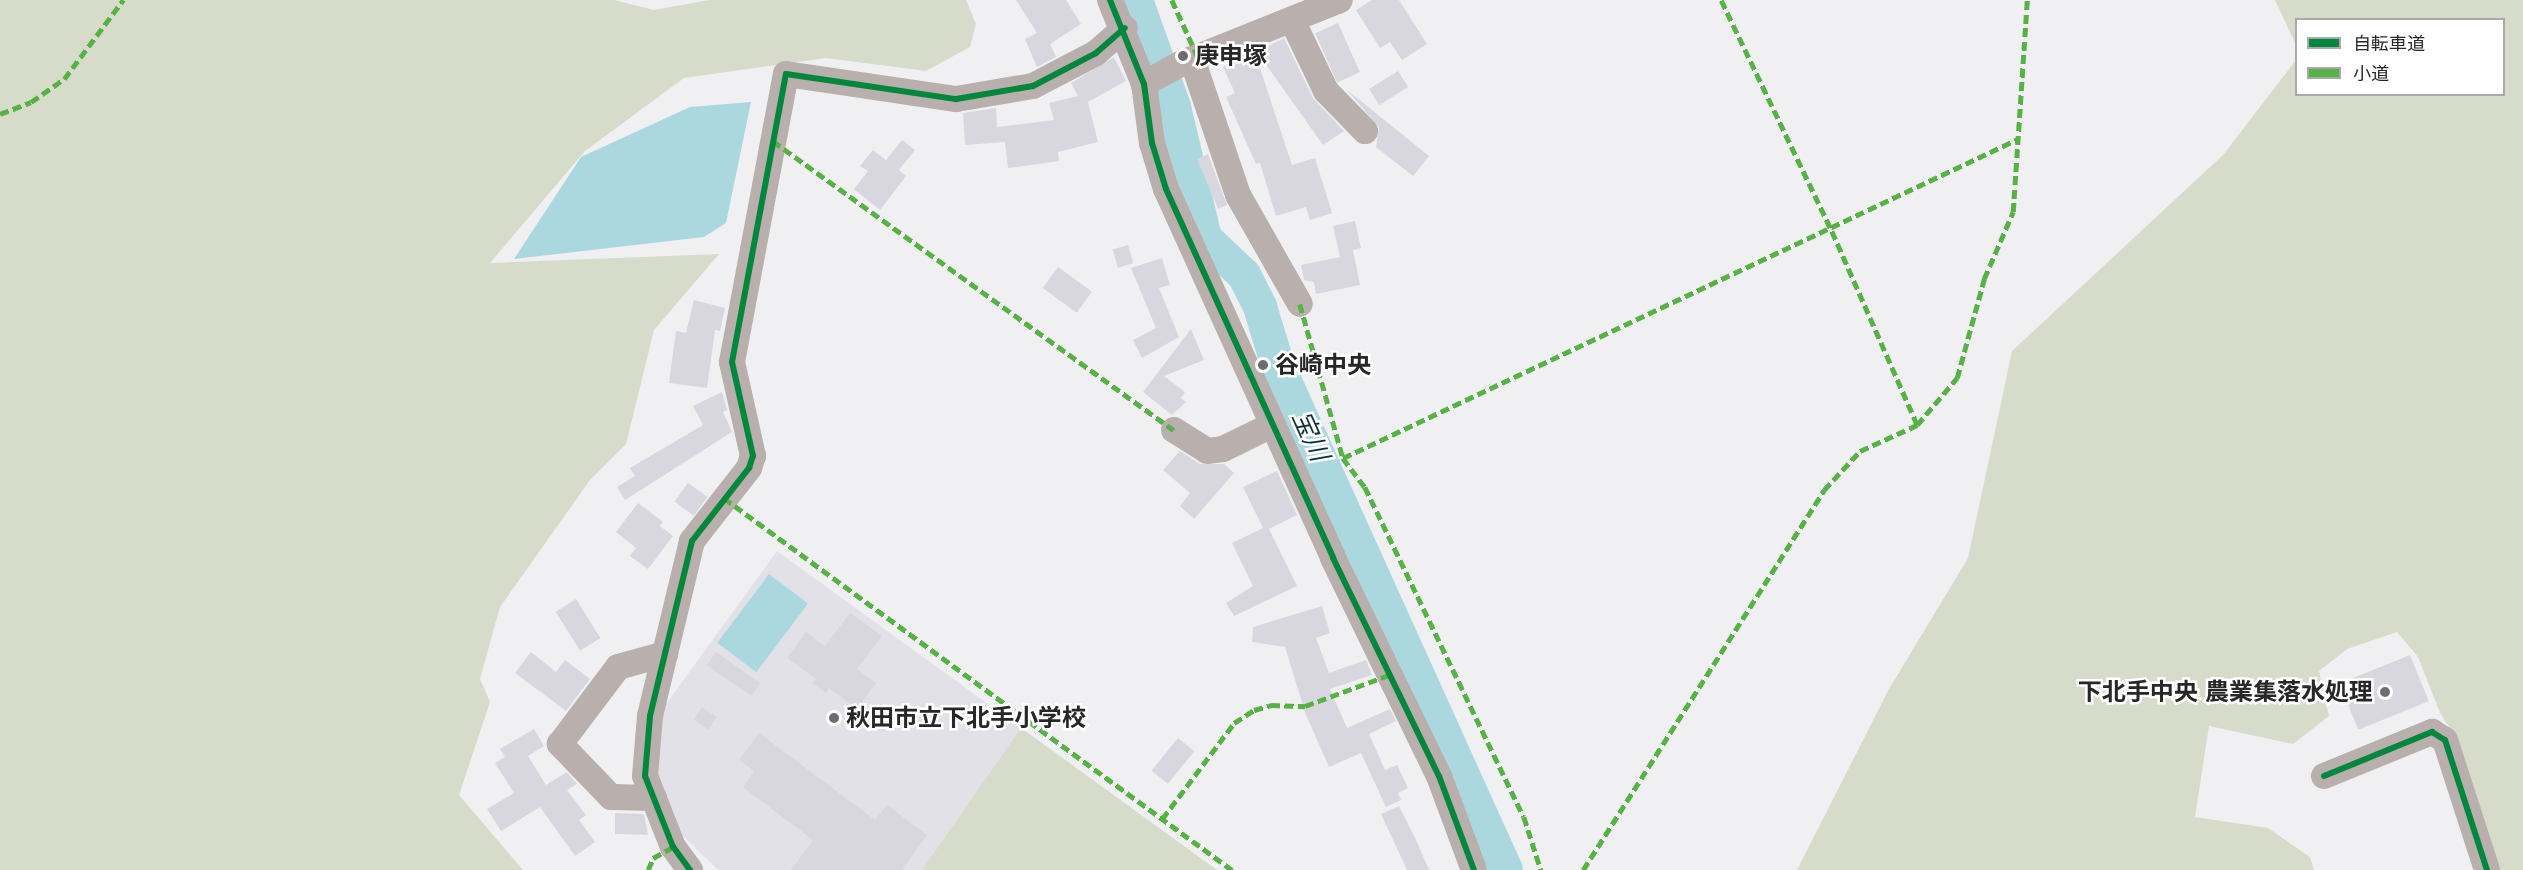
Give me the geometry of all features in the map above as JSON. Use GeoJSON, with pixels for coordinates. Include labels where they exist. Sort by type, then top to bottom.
{"type":"FeatureCollection","features":[{"type":"Feature","properties":{"kind":"street"},"geometry":{"type":"LineString","coordinates":[[1110,0],[1149,81],[1152,143],[1166,189],[1272,425],[1439,776],[1474,870]]}},
{"type":"Feature","properties":{"kind":"street"},"geometry":{"type":"LineString","coordinates":[[1149,81],[1186,61],[1340,0]]}},
{"type":"Feature","properties":{"kind":"street"},"geometry":{"type":"LineString","coordinates":[[1292,20],[1326,91],[1365,131]]}},
{"type":"Feature","properties":{"kind":"street"},"geometry":{"type":"LineString","coordinates":[[690,870],[673,846],[645,776],[650,716],[692,541],[749,468],[753,456],[732,362],[786,74],[956,99],[1033,86],[1096,53],[1125,28]]}},
{"type":"Feature","properties":{"kind":"street"},"geometry":{"type":"LineString","coordinates":[[1186,61],[1238,195],[1300,304]]}},
{"type":"Feature","properties":{"kind":"street"},"geometry":{"type":"LineString","coordinates":[[1174,430],[1207,451],[1223,449],[1272,425]]}},
{"type":"Feature","properties":{"kind":"street"},"geometry":{"type":"LineString","coordinates":[[654,798],[611,796],[560,744],[618,667],[665,654]]}},
{"type":"Feature","properties":{"kind":"street"},"geometry":{"type":"LineString","coordinates":[[2324,776],[2432,732],[2445,740],[2487,870]]}},
{"type":"Feature","properties":{"kind":"shaded area","name":"秋田市立下北手小学校"},"geometry":{"type":"Polygon","coordinates":[[[777,551],[1217,870],[718,870],[678,831],[651,767],[664,707],[777,551]]]}},
{"type":"Feature","properties":{"kind":"green space"},"geometry":{"type":"Polygon","coordinates":[[[0,0],[614,0],[654,10],[709,0],[966,0],[976,24],[970,47],[926,71],[826,58],[684,78],[585,151],[490,263],[719,254],[654,330],[626,444],[590,480],[500,607],[480,679],[490,702],[459,795],[523,870],[0,870],[0,0]]]}},
{"type":"Feature","properties":{"kind":"green space"},"geometry":{"type":"Polygon","coordinates":[[[2275,0],[2523,0],[2523,870],[2493,870],[2454,734],[2440,713],[2418,657],[2397,632],[2347,649],[2319,671],[2329,716],[2293,744],[2209,726],[2195,817],[2268,828],[2310,857],[2314,870],[1797,870],[1889,689],[1968,558],[2012,351],[2223,155],[2295,61],[2295,96],[2505,96],[2505,18],[2295,18],[2295,43],[2275,0]]]}},
{"type":"Feature","properties":{"kind":"green space"},"geometry":{"type":"Polygon","coordinates":[[[1021,728],[1217,870],[922,870],[1021,728]]]}},
{"type":"Feature","properties":{"kind":"water"},"geometry":{"type":"Polygon","coordinates":[[[751,102],[726,223],[704,237],[514,259],[581,157],[690,107],[751,102]]]}},
{"type":"Feature","properties":{"kind":"water"},"geometry":{"type":"Polygon","coordinates":[[[769,574],[808,603],[756,672],[717,643],[769,574]]]}},
{"type":"Feature","properties":{"kind":"building"},"geometry":{"type":"Polygon","coordinates":[[[1016,0],[1066,0],[1081,24],[1050,44],[1056,57],[1037,67],[1025,39],[1037,33],[1016,0]]]}},
{"type":"Feature","properties":{"kind":"building"},"geometry":{"type":"Polygon","coordinates":[[[1372,0],[1399,0],[1427,44],[1402,60],[1390,42],[1380,48],[1356,10],[1372,0]]]}},
{"type":"Feature","properties":{"kind":"building"},"geometry":{"type":"Polygon","coordinates":[[[1338,23],[1360,72],[1337,82],[1315,33],[1338,23]]]}},
{"type":"Feature","properties":{"kind":"building"},"geometry":{"type":"Polygon","coordinates":[[[1284,38],[1313,98],[1344,131],[1323,145],[1257,52],[1284,38]]]}},
{"type":"Feature","properties":{"kind":"building"},"geometry":{"type":"Polygon","coordinates":[[[1250,52],[1255,53],[1292,165],[1315,158],[1332,213],[1310,220],[1306,207],[1276,216],[1260,163],[1256,164],[1226,97],[1235,93],[1223,67],[1250,52]]]}},
{"type":"Feature","properties":{"kind":"building"},"geometry":{"type":"Polygon","coordinates":[[[1114,57],[1126,81],[1088,102],[1098,142],[1058,152],[1059,161],[1008,168],[1005,142],[965,145],[963,113],[996,108],[997,127],[1054,120],[1049,103],[1078,96],[1071,83],[1114,57]]]}},
{"type":"Feature","properties":{"kind":"building"},"geometry":{"type":"Polygon","coordinates":[[[1398,71],[1408,87],[1379,105],[1369,89],[1398,71]]]}},
{"type":"Feature","properties":{"kind":"building"},"geometry":{"type":"Polygon","coordinates":[[[1346,89],[1429,156],[1413,176],[1376,147],[1379,127],[1346,89]]]}},
{"type":"Feature","properties":{"kind":"building"},"geometry":{"type":"Polygon","coordinates":[[[902,140],[915,150],[899,170],[906,176],[880,210],[854,189],[868,171],[860,166],[873,150],[886,160],[902,140]]]}},
{"type":"Feature","properties":{"kind":"building"},"geometry":{"type":"Polygon","coordinates":[[[1208,154],[1227,205],[1218,209],[1197,159],[1208,154]]]}},
{"type":"Feature","properties":{"kind":"building"},"geometry":{"type":"Polygon","coordinates":[[[1355,221],[1361,248],[1353,250],[1360,285],[1316,294],[1314,282],[1304,280],[1301,265],[1340,257],[1333,226],[1355,221]]]}},
{"type":"Feature","properties":{"kind":"building"},"geometry":{"type":"Polygon","coordinates":[[[1128,245],[1133,263],[1118,268],[1113,249],[1128,245]]]}},
{"type":"Feature","properties":{"kind":"building"},"geometry":{"type":"Polygon","coordinates":[[[1162,258],[1170,285],[1159,288],[1179,337],[1142,358],[1133,340],[1156,328],[1131,268],[1162,258]]]}},
{"type":"Feature","properties":{"kind":"building"},"geometry":{"type":"Polygon","coordinates":[[[1058,267],[1092,292],[1077,313],[1043,288],[1058,267]]]}},
{"type":"Feature","properties":{"kind":"building"},"geometry":{"type":"Polygon","coordinates":[[[694,300],[725,308],[720,331],[715,330],[707,388],[669,383],[676,331],[686,333],[694,300]]]}},
{"type":"Feature","properties":{"kind":"building"},"geometry":{"type":"Polygon","coordinates":[[[1191,329],[1204,360],[1164,376],[1185,392],[1181,398],[1186,402],[1172,415],[1143,392],[1191,329]]]}},
{"type":"Feature","properties":{"kind":"building"},"geometry":{"type":"Polygon","coordinates":[[[722,392],[727,410],[723,412],[732,432],[625,500],[617,487],[635,476],[630,468],[703,425],[693,406],[722,392]]]}},
{"type":"Feature","properties":{"kind":"building"},"geometry":{"type":"Polygon","coordinates":[[[1180,451],[1200,464],[1224,464],[1234,473],[1194,519],[1180,506],[1190,493],[1163,470],[1180,451]]]}},
{"type":"Feature","properties":{"kind":"building"},"geometry":{"type":"Polygon","coordinates":[[[1277,471],[1297,515],[1269,529],[1297,586],[1234,616],[1226,603],[1253,586],[1232,543],[1263,528],[1243,487],[1277,471]]]}},
{"type":"Feature","properties":{"kind":"building"},"geometry":{"type":"Polygon","coordinates":[[[688,483],[707,497],[694,516],[674,502],[688,483]]]}},
{"type":"Feature","properties":{"kind":"building"},"geometry":{"type":"Polygon","coordinates":[[[638,503],[663,522],[660,526],[673,536],[648,569],[630,556],[636,548],[616,532],[638,503]]]}},
{"type":"Feature","properties":{"kind":"building"},"geometry":{"type":"Polygon","coordinates":[[[576,599],[600,638],[580,651],[556,612],[576,599]]]}},
{"type":"Feature","properties":{"kind":"building"},"geometry":{"type":"Polygon","coordinates":[[[1322,606],[1330,633],[1316,638],[1329,673],[1366,660],[1372,675],[1330,689],[1347,728],[1390,709],[1396,721],[1369,734],[1385,770],[1397,765],[1408,788],[1398,793],[1401,800],[1386,807],[1361,753],[1329,767],[1306,715],[1285,647],[1252,642],[1253,627],[1322,606]]]}},
{"type":"Feature","properties":{"kind":"building"},"geometry":{"type":"Polygon","coordinates":[[[850,613],[882,636],[857,669],[876,683],[857,709],[829,688],[826,693],[812,683],[816,679],[787,658],[806,632],[825,646],[850,613]]]}},
{"type":"Feature","properties":{"kind":"building"},"geometry":{"type":"Polygon","coordinates":[[[531,652],[556,672],[565,660],[590,679],[566,711],[515,673],[531,652]]]}},
{"type":"Feature","properties":{"kind":"building"},"geometry":{"type":"Polygon","coordinates":[[[716,652],[760,683],[751,696],[707,665],[716,652]]]}},
{"type":"Feature","properties":{"kind":"building","name":"下北手中央 農業集落水処理"},"geometry":{"type":"Polygon","coordinates":[[[2410,655],[2429,701],[2358,730],[2340,683],[2410,655]]]}},
{"type":"Feature","properties":{"kind":"building"},"geometry":{"type":"Polygon","coordinates":[[[702,707],[717,717],[709,730],[694,719],[702,707]]]}},
{"type":"Feature","properties":{"kind":"building"},"geometry":{"type":"Polygon","coordinates":[[[534,729],[544,746],[528,756],[546,785],[567,772],[577,784],[567,790],[586,815],[579,820],[595,842],[575,856],[540,807],[501,831],[487,809],[514,793],[495,763],[505,757],[500,749],[534,729]]]}},
{"type":"Feature","properties":{"kind":"building"},"geometry":{"type":"Polygon","coordinates":[[[759,733],[875,820],[887,805],[927,835],[902,870],[791,870],[813,840],[743,787],[754,771],[739,760],[759,733]]]}},
{"type":"Feature","properties":{"kind":"building"},"geometry":{"type":"Polygon","coordinates":[[[1178,738],[1194,751],[1168,784],[1152,771],[1178,738]]]}},
{"type":"Feature","properties":{"kind":"building"},"geometry":{"type":"Polygon","coordinates":[[[1399,806],[1429,870],[1407,870],[1381,814],[1399,806]]]}},
{"type":"Feature","properties":{"kind":"building"},"geometry":{"type":"Polygon","coordinates":[[[615,813],[644,814],[648,835],[615,834],[615,813]]]}},
{"type":"Feature","properties":{"kind":"waterway","name":"宝川"},"geometry":{"type":"LineString","coordinates":[[1136,0],[1174,107],[1205,238],[1244,275],[1260,307],[1278,366],[1506,870]]}},
{"type":"Feature","properties":{"kind":"marked path"},"geometry":{"type":"LineString","coordinates":[[0,114],[31,102],[64,79],[123,0]]}},
{"type":"Feature","properties":{"kind":"marked path"},"geometry":{"type":"LineString","coordinates":[[1172,0],[1198,57]]}},
{"type":"Feature","properties":{"kind":"marked path"},"geometry":{"type":"LineString","coordinates":[[1583,870],[1824,490],[1860,451],[1917,425],[1830,228],[1721,0]]}},
{"type":"Feature","properties":{"kind":"marked path"},"geometry":{"type":"LineString","coordinates":[[1917,425],[1957,378],[1984,279],[2013,212],[2027,0]]}},
{"type":"Feature","properties":{"kind":"marked path"},"geometry":{"type":"LineString","coordinates":[[1343,458],[2018,139]]}},
{"type":"Feature","properties":{"kind":"marked path"},"geometry":{"type":"LineString","coordinates":[[773,141],[1174,430]]}},
{"type":"Feature","properties":{"kind":"marked path"},"geometry":{"type":"LineString","coordinates":[[1300,304],[1343,458],[1365,487],[1524,817],[1541,870]]}},
{"type":"Feature","properties":{"kind":"marked path"},"geometry":{"type":"LineString","coordinates":[[724,498],[1232,870]]}},
{"type":"Feature","properties":{"kind":"marked path"},"geometry":{"type":"LineString","coordinates":[[1162,819],[1234,723],[1254,710],[1271,705],[1305,706],[1389,675]]}},
{"type":"Feature","properties":{"kind":"marked path"},"geometry":{"type":"LineString","coordinates":[[648,870],[653,858],[673,847]]}},
{"type":"Feature","properties":{"kind":"cycle path"},"geometry":{"type":"LineString","coordinates":[[1110,0],[1144,84],[1152,143],[1166,189],[1333,558],[1439,776],[1474,870]]}},
{"type":"Feature","properties":{"kind":"cycle path"},"geometry":{"type":"LineString","coordinates":[[690,870],[673,847],[645,776],[650,716],[692,541],[749,468],[753,456],[732,362],[786,74],[956,99],[1033,86],[1096,53],[1125,28]]}},
{"type":"Feature","properties":{"kind":"cycle path"},"geometry":{"type":"LineString","coordinates":[[2324,776],[2432,732],[2445,740],[2487,870]]}},
{"type":"Feature","properties":{"kind":"place","name":"庚申塚"},"geometry":{"type":"Point","coordinates":[1183,56]}},
{"type":"Feature","properties":{"kind":"place","name":"谷崎中央"},"geometry":{"type":"Point","coordinates":[1263,365]}},
{"type":"Feature","properties":{"kind":"place","name":"下北手中央 農業集落水処理"},"geometry":{"type":"Point","coordinates":[2385,692]}},
{"type":"Feature","properties":{"kind":"place","name":"秋田市立下北手小学校"},"geometry":{"type":"Point","coordinates":[834,718]}}]}
